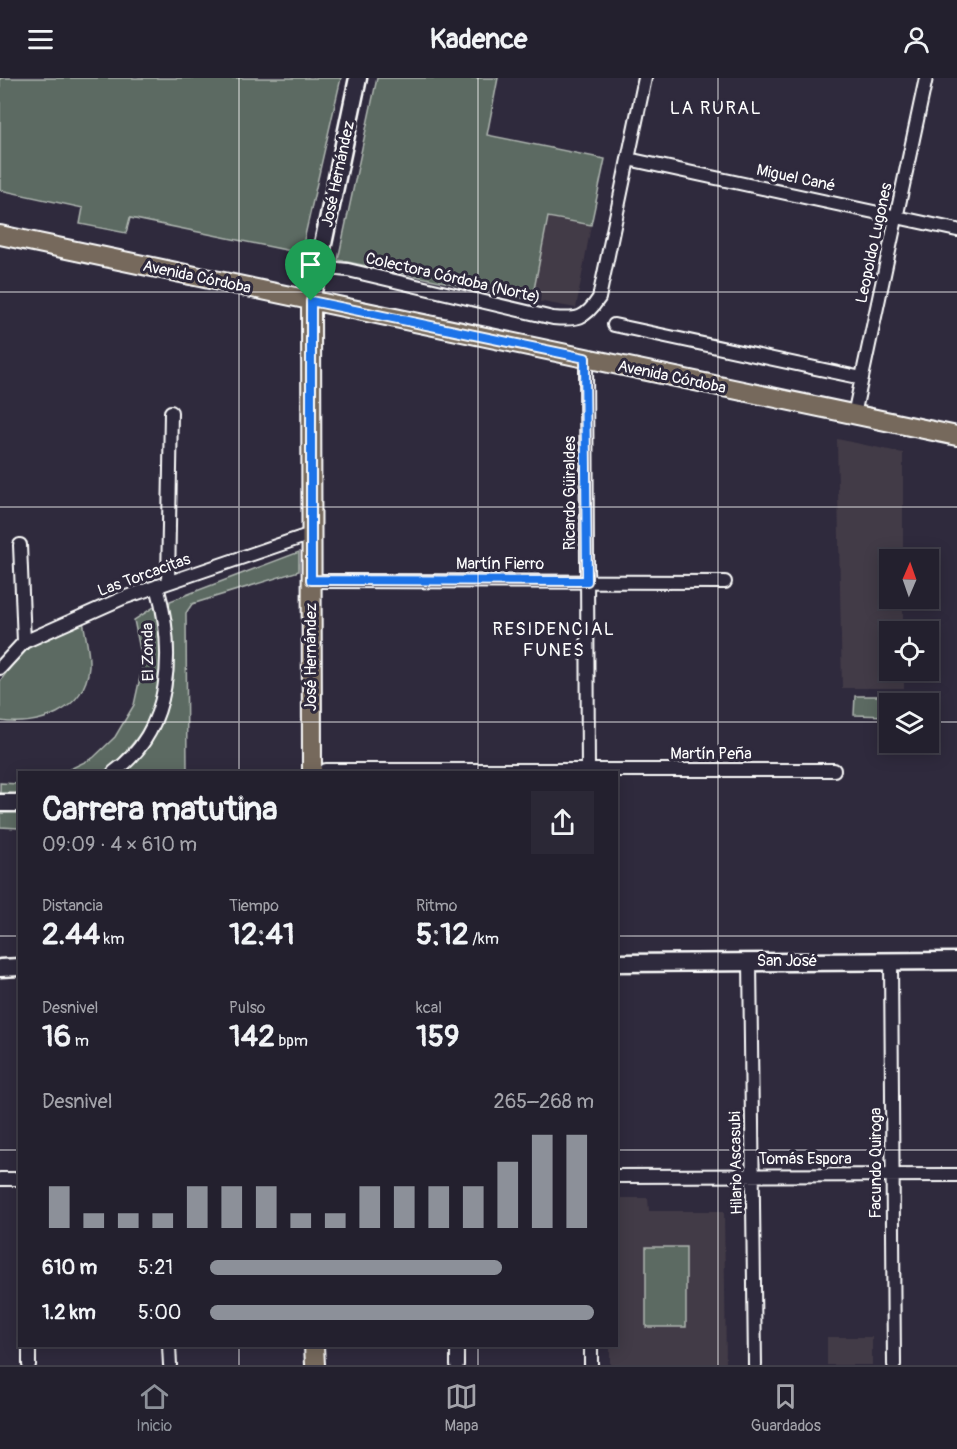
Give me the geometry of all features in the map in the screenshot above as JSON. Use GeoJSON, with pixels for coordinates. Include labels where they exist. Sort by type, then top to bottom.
{"type":"FeatureCollection","features":[{"type":"Feature","properties":{"kind":"main road","name":"Avenida Córdoba"},"geometry":{"type":"LineString","coordinates":[[0,235],[957,436]]}},
{"type":"Feature","properties":{"kind":"main road","name":"José Hernández"},"geometry":{"type":"LineString","coordinates":[[311,301],[311,580],[319,771]]}},
{"type":"Feature","properties":{"kind":"main road"},"geometry":{"type":"LineString","coordinates":[[315,1347],[315,1365]]}},
{"type":"Feature","properties":{"kind":"street","name":"José Hernández"},"geometry":{"type":"LineString","coordinates":[[311,301],[358,78]]}},
{"type":"Feature","properties":{"kind":"street"},"geometry":{"type":"LineString","coordinates":[[628,159],[645,78]]}},
{"type":"Feature","properties":{"kind":"street","name":"Leopoldo Lugones"},"geometry":{"type":"LineString","coordinates":[[854,415],[926,78]]}},
{"type":"Feature","properties":{"kind":"street","name":"Colectora Córdoba (Norte)"},"geometry":{"type":"LineString","coordinates":[[318,267],[348,270],[553,318],[570,320],[581,318],[591,310],[599,298],[628,159]]}},
{"type":"Feature","properties":{"kind":"street","name":"Miguel Cané"},"geometry":{"type":"LineString","coordinates":[[628,159],[957,230]]}},
{"type":"Feature","properties":{"kind":"street"},"geometry":{"type":"LineString","coordinates":[[614,325],[862,378]]}},
{"type":"Feature","properties":{"kind":"street","name":"Ricardo Güiraldes"},"geometry":{"type":"LineString","coordinates":[[585,358],[588,771]]}},
{"type":"Feature","properties":{"kind":"street","name":"El Zonda"},"geometry":{"type":"LineString","coordinates":[[115,771],[142,746],[159,714],[166,682],[162,584],[171,412]]}},
{"type":"Feature","properties":{"kind":"street","name":"Las Torcacitas"},"geometry":{"type":"LineString","coordinates":[[0,668],[24,642],[123,598],[311,534]]}},
{"type":"Feature","properties":{"kind":"street"},"geometry":{"type":"LineString","coordinates":[[20,545],[24,642]]}},
{"type":"Feature","properties":{"kind":"street","name":"Martín Fierro"},"geometry":{"type":"LineString","coordinates":[[311,580],[725,582]]}},
{"type":"Feature","properties":{"kind":"street","name":"Martín Peña"},"geometry":{"type":"LineString","coordinates":[[319,771],[834,770]]}},
{"type":"Feature","properties":{"kind":"street"},"geometry":{"type":"LineString","coordinates":[[0,803],[18,803]]}},
{"type":"Feature","properties":{"kind":"street","name":"Hilario Ascasubi"},"geometry":{"type":"LineString","coordinates":[[750,961],[755,1365]]}},
{"type":"Feature","properties":{"kind":"street","name":"Facundo Quiroga"},"geometry":{"type":"LineString","coordinates":[[891,961],[894,1365]]}},
{"type":"Feature","properties":{"kind":"street","name":"San José"},"geometry":{"type":"LineString","coordinates":[[618,963],[957,961]]}},
{"type":"Feature","properties":{"kind":"street"},"geometry":{"type":"LineString","coordinates":[[0,968],[18,968]]}},
{"type":"Feature","properties":{"kind":"street","name":"Tomás Espora"},"geometry":{"type":"LineString","coordinates":[[618,1176],[957,1175]]}},
{"type":"Feature","properties":{"kind":"street"},"geometry":{"type":"LineString","coordinates":[[0,1179],[18,1179]]}},
{"type":"Feature","properties":{"kind":"street"},"geometry":{"type":"LineString","coordinates":[[29,1347],[29,1365]]}},
{"type":"Feature","properties":{"kind":"street"},"geometry":{"type":"LineString","coordinates":[[170,1347],[170,1365]]}},
{"type":"Feature","properties":{"kind":"street"},"geometry":{"type":"LineString","coordinates":[[457,1347],[457,1365]]}},
{"type":"Feature","properties":{"kind":"street"},"geometry":{"type":"LineString","coordinates":[[591,1347],[591,1365]]}},
{"type":"Feature","properties":{"kind":"shaded area"},"geometry":{"type":"Polygon","coordinates":[[[548,217],[591,225],[576,308],[532,300],[548,217]]]}},
{"type":"Feature","properties":{"kind":"shaded area"},"geometry":{"type":"Polygon","coordinates":[[[837,439],[903,453],[903,549],[879,549],[879,609],[903,609],[903,621],[879,621],[879,681],[904,681],[904,688],[842,688],[837,439]]]}},
{"type":"Feature","properties":{"kind":"shaded area"},"geometry":{"type":"Polygon","coordinates":[[[618,1198],[648,1198],[649,1211],[724,1211],[726,1365],[610,1365],[610,1347],[618,1347],[618,1198]]]}},
{"type":"Feature","properties":{"kind":"shaded area"},"geometry":{"type":"Polygon","coordinates":[[[827,1337],[872,1337],[872,1365],[827,1365],[827,1337]]]}},
{"type":"Feature","properties":{"kind":"green space"},"geometry":{"type":"Polygon","coordinates":[[[0,78],[341,78],[301,253],[130,218],[126,233],[80,224],[83,208],[0,190],[0,78]]]}},
{"type":"Feature","properties":{"kind":"green space"},"geometry":{"type":"Polygon","coordinates":[[[377,78],[498,78],[487,135],[605,159],[591,225],[548,217],[532,300],[338,260],[377,78]]]}},
{"type":"Feature","properties":{"kind":"green space"},"geometry":{"type":"Polygon","coordinates":[[[299,552],[299,571],[192,604],[186,613],[187,771],[122,771],[147,746],[164,716],[169,700],[174,665],[174,643],[169,617],[170,601],[299,552]]]}},
{"type":"Feature","properties":{"kind":"green space"},"geometry":{"type":"Polygon","coordinates":[[[157,605],[161,646],[160,683],[149,718],[139,735],[108,769],[66,771],[93,758],[115,737],[134,705],[143,664],[134,620],[157,605]]]}},
{"type":"Feature","properties":{"kind":"green space"},"geometry":{"type":"Polygon","coordinates":[[[83,620],[89,667],[86,682],[79,695],[57,713],[44,718],[15,722],[0,721],[0,681],[27,645],[83,620]]]}},
{"type":"Feature","properties":{"kind":"green space"},"geometry":{"type":"Polygon","coordinates":[[[855,696],[879,696],[879,716],[854,715],[855,696]]]}},
{"type":"Feature","properties":{"kind":"green space"},"geometry":{"type":"Polygon","coordinates":[[[0,783],[18,784],[18,799],[0,798],[0,783]]]}},
{"type":"Feature","properties":{"kind":"green space"},"geometry":{"type":"Polygon","coordinates":[[[0,808],[18,810],[18,828],[0,827],[0,808]]]}},
{"type":"Feature","properties":{"kind":"green space"},"geometry":{"type":"Polygon","coordinates":[[[646,1247],[686,1247],[686,1327],[646,1327],[646,1247]]]}},
{"type":"Feature","properties":{"kind":"district","name":"LA RURAL"},"geometry":{"type":"Point","coordinates":[716,108]}},
{"type":"Feature","properties":{"kind":"district","name":"RESIDENCIAL FUNES"},"geometry":{"type":"Point","coordinates":[554,639]}},
{"type":"Feature","properties":{"kind":"route"},"geometry":{"type":"LineString","coordinates":[[311,301],[585,358],[587,581],[311,580],[311,301]]}}]}
